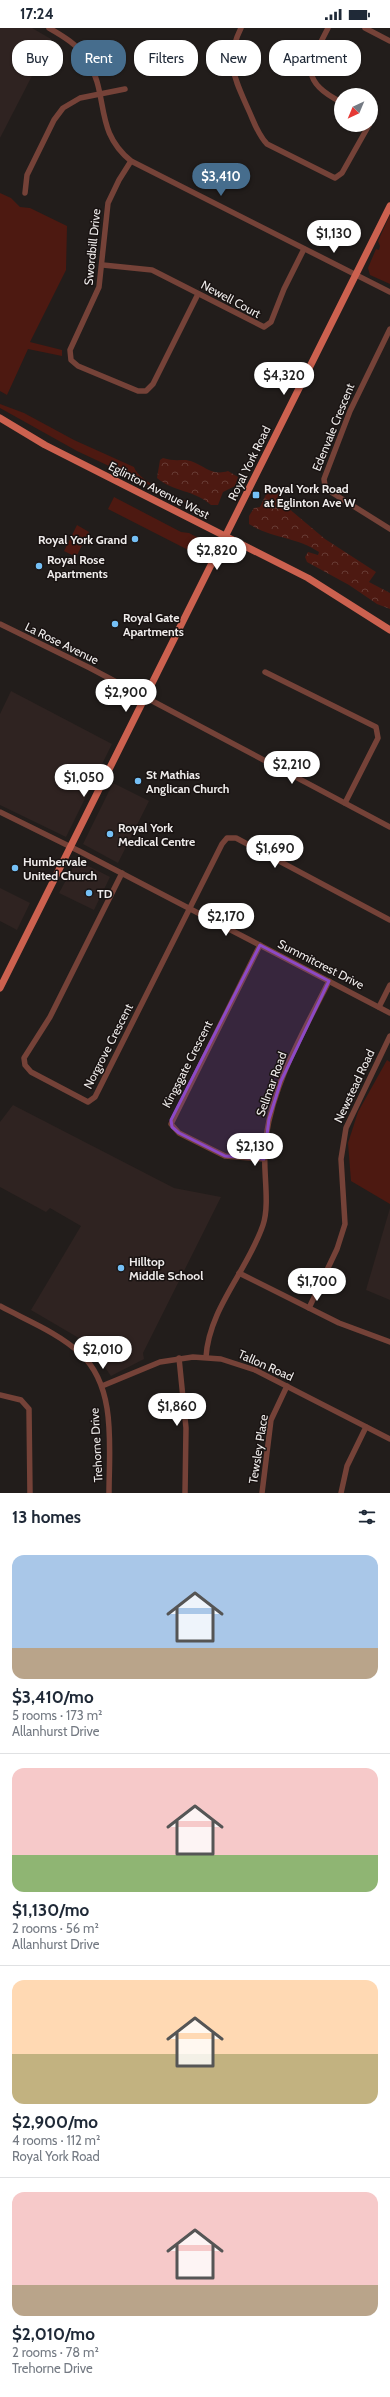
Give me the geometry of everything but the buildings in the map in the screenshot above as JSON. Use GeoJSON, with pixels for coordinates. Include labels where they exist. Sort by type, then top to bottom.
{"type":"FeatureCollection","features":[{"type":"Feature","properties":{"kind":"main road","name":"Royal York Road"},"geometry":{"type":"LineString","coordinates":[[0,988],[224,536],[390,206]]}},
{"type":"Feature","properties":{"kind":"main road","name":"Eglinton Avenue West"},"geometry":{"type":"LineString","coordinates":[[0,418],[46,445],[308,578],[390,630]]}},
{"type":"Feature","properties":{"kind":"street"},"geometry":{"type":"LineString","coordinates":[[49,28],[69,41],[82,53],[93,71],[100,94],[109,136],[121,152],[132,161],[390,292]]}},
{"type":"Feature","properties":{"kind":"street"},"geometry":{"type":"LineString","coordinates":[[241,28],[232,50],[233,73],[260,135],[267,144],[335,178],[342,173],[365,132]]}},
{"type":"Feature","properties":{"kind":"street"},"geometry":{"type":"LineString","coordinates":[[328,28],[313,60],[312,76],[321,91],[334,98]]}},
{"type":"Feature","properties":{"kind":"street"},"geometry":{"type":"LineString","coordinates":[[365,28],[390,41]]}},
{"type":"Feature","properties":{"kind":"street"},"geometry":{"type":"LineString","coordinates":[[25,193],[26,175],[59,112],[73,101],[125,88]]}},
{"type":"Feature","properties":{"kind":"street","name":"Swordbill Drive"},"geometry":{"type":"LineString","coordinates":[[132,161],[118,180],[108,203],[103,265],[98,293],[72,346],[70,357],[78,366],[138,391],[146,391],[153,384],[198,294]]}},
{"type":"Feature","properties":{"kind":"street","name":"Newell Court"},"geometry":{"type":"LineString","coordinates":[[103,265],[152,270],[260,327],[268,326],[304,249]]}},
{"type":"Feature","properties":{"kind":"street","name":"Edenvale Crescent"},"geometry":{"type":"LineString","coordinates":[[390,329],[350,411],[324,479],[325,486],[331,492],[390,529]]}},
{"type":"Feature","properties":{"kind":"street","name":"La Rose Avenue"},"geometry":{"type":"LineString","coordinates":[[0,624],[51,648],[390,827]]}},
{"type":"Feature","properties":{"kind":"street"},"geometry":{"type":"LineString","coordinates":[[264,672],[376,727],[378,738],[345,803]]}},
{"type":"Feature","properties":{"kind":"street","name":"Summitcrest Drive"},"geometry":{"type":"LineString","coordinates":[[0,812],[70,846],[390,1013]]}},
{"type":"Feature","properties":{"kind":"street"},"geometry":{"type":"LineString","coordinates":[[190,909],[222,844],[227,838],[232,837],[390,920]]}},
{"type":"Feature","properties":{"kind":"street","name":"Norgrove Crescent"},"geometry":{"type":"LineString","coordinates":[[122,873],[50,1017],[24,1058],[25,1065],[31,1072],[85,1101],[90,1102],[95,1097],[190,909]]}},
{"type":"Feature","properties":{"kind":"street","name":"Kingsgate Crescent"},"geometry":{"type":"LineString","coordinates":[[260,945],[171,1124],[179,1133],[226,1156],[264,1159]]}},
{"type":"Feature","properties":{"kind":"street","name":"Sellmar Road"},"geometry":{"type":"LineString","coordinates":[[206,1357],[209,1333],[264,1221],[264,1159],[269,1119],[281,1081],[329,981]]}},
{"type":"Feature","properties":{"kind":"street"},"geometry":{"type":"LineString","coordinates":[[379,1007],[390,985]]}},
{"type":"Feature","properties":{"kind":"street","name":"Newstead Road"},"geometry":{"type":"LineString","coordinates":[[308,1308],[338,1249],[345,1224],[341,1155],[346,1128],[390,1036]]}},
{"type":"Feature","properties":{"kind":"street"},"geometry":{"type":"LineString","coordinates":[[239,1273],[308,1308],[365,1334],[390,1342]]}},
{"type":"Feature","properties":{"kind":"street","name":"Trehorne Drive"},"geometry":{"type":"LineString","coordinates":[[0,1306],[64,1341],[82,1354],[102,1386],[108,1419],[109,1493]]}},
{"type":"Feature","properties":{"kind":"street","name":"Tallon Road"},"geometry":{"type":"LineString","coordinates":[[102,1386],[160,1362],[179,1358],[206,1357],[244,1365],[390,1439]]}},
{"type":"Feature","properties":{"kind":"street"},"geometry":{"type":"LineString","coordinates":[[179,1358],[186,1428],[185,1493]]}},
{"type":"Feature","properties":{"kind":"street","name":"Tewsley Place"},"geometry":{"type":"LineString","coordinates":[[262,1493],[271,1420],[288,1386]]}},
{"type":"Feature","properties":{"kind":"street"},"geometry":{"type":"LineString","coordinates":[[0,1395],[22,1400],[29,1409],[30,1493]]}},
{"type":"Feature","properties":{"kind":"street"},"geometry":{"type":"LineString","coordinates":[[341,1493],[348,1462],[366,1427]]}},
{"type":"Feature","properties":{"kind":"highlighted area"},"geometry":{"type":"Polygon","coordinates":[[[260,945],[329,981],[281,1081],[269,1119],[264,1159],[225,1156],[179,1133],[172,1127],[171,1120],[260,945]]]}},
{"type":"Feature","properties":{"kind":"shaded area"},"geometry":{"type":"Polygon","coordinates":[[[0,28],[32,28],[51,39],[12,40],[12,76],[32,76],[0,138],[0,28]]]}},
{"type":"Feature","properties":{"kind":"shaded area"},"geometry":{"type":"Polygon","coordinates":[[[11,691],[112,744],[66,837],[0,805],[0,714],[11,691]]]}},
{"type":"Feature","properties":{"kind":"shaded area"},"geometry":{"type":"Polygon","coordinates":[[[113,783],[149,801],[118,863],[83,844],[113,783]]]}},
{"type":"Feature","properties":{"kind":"shaded area"},"geometry":{"type":"Polygon","coordinates":[[[77,860],[110,877],[94,910],[59,893],[77,860]]]}},
{"type":"Feature","properties":{"kind":"shaded area"},"geometry":{"type":"Polygon","coordinates":[[[0,888],[30,903],[17,930],[0,921],[0,888]]]}},
{"type":"Feature","properties":{"kind":"shaded area","name":"Hilltop Middle School"},"geometry":{"type":"Polygon","coordinates":[[[13,1105],[174,1188],[221,1197],[143,1353],[144,1359],[111,1376],[89,1344],[31,1310],[81,1226],[50,1208],[46,1212],[0,1187],[0,1122],[13,1105]]]}},
{"type":"Feature","properties":{"kind":"shaded area"},"geometry":{"type":"Polygon","coordinates":[[[390,1208],[390,1300],[366,1290],[390,1208]]]}},
{"type":"Feature","properties":{"kind":"green space"},"geometry":{"type":"Polygon","coordinates":[[[0,193],[11,198],[20,207],[30,208],[67,226],[66,270],[30,342],[62,350],[62,356],[28,349],[7,395],[0,391],[0,193]]]}},
{"type":"Feature","properties":{"kind":"green space"},"geometry":{"type":"Polygon","coordinates":[[[390,215],[390,284],[370,275],[368,268],[376,249],[379,250],[380,246],[378,241],[390,215]]]}},
{"type":"Feature","properties":{"kind":"green space"},"geometry":{"type":"Polygon","coordinates":[[[0,404],[24,413],[74,440],[134,467],[144,479],[153,485],[199,507],[197,510],[192,505],[77,451],[0,408],[0,404]]]}},
{"type":"Feature","properties":{"kind":"green space"},"geometry":{"type":"Polygon","coordinates":[[[163,458],[192,461],[211,471],[228,471],[238,477],[235,486],[223,492],[218,505],[211,505],[198,496],[163,483],[157,478],[160,460],[163,458]]]}},
{"type":"Feature","properties":{"kind":"green space"},"geometry":{"type":"Polygon","coordinates":[[[275,487],[281,493],[281,502],[325,539],[376,572],[369,582],[390,593],[390,609],[377,604],[349,585],[307,562],[305,557],[308,552],[318,555],[319,552],[311,547],[257,529],[249,524],[249,516],[254,508],[260,507],[269,488],[275,487]]]}},
{"type":"Feature","properties":{"kind":"green space"},"geometry":{"type":"Polygon","coordinates":[[[114,497],[181,532],[189,533],[204,541],[199,558],[198,555],[108,509],[114,497]]]}},
{"type":"Feature","properties":{"kind":"green space"},"geometry":{"type":"Polygon","coordinates":[[[77,525],[89,532],[76,557],[64,551],[77,525]]]}},
{"type":"Feature","properties":{"kind":"green space"},"geometry":{"type":"Polygon","coordinates":[[[387,1060],[390,1062],[390,1204],[351,1181],[348,1143],[358,1112],[387,1060]]]}},
{"type":"Feature","properties":{"kind":"place","name":"Royal York Road at Eglinton Ave W"},"geometry":{"type":"Point","coordinates":[256,495]}},
{"type":"Feature","properties":{"kind":"place","name":"Royal York Grand"},"geometry":{"type":"Point","coordinates":[135,539]}},
{"type":"Feature","properties":{"kind":"place","name":"Royal Rose Apartments"},"geometry":{"type":"Point","coordinates":[39,566]}},
{"type":"Feature","properties":{"kind":"place","name":"Royal Gate Apartments"},"geometry":{"type":"Point","coordinates":[115,624]}},
{"type":"Feature","properties":{"kind":"place","name":"St Mathias Anglican Church"},"geometry":{"type":"Point","coordinates":[138,781]}},
{"type":"Feature","properties":{"kind":"place","name":"Royal York Medical Centre"},"geometry":{"type":"Point","coordinates":[110,834]}},
{"type":"Feature","properties":{"kind":"place","name":"Humbervale United Church"},"geometry":{"type":"Point","coordinates":[15,868]}},
{"type":"Feature","properties":{"kind":"place","name":"TD"},"geometry":{"type":"Point","coordinates":[89,893]}},
{"type":"Feature","properties":{"kind":"place","name":"Hilltop Middle School"},"geometry":{"type":"Point","coordinates":[121,1268]}}]}
